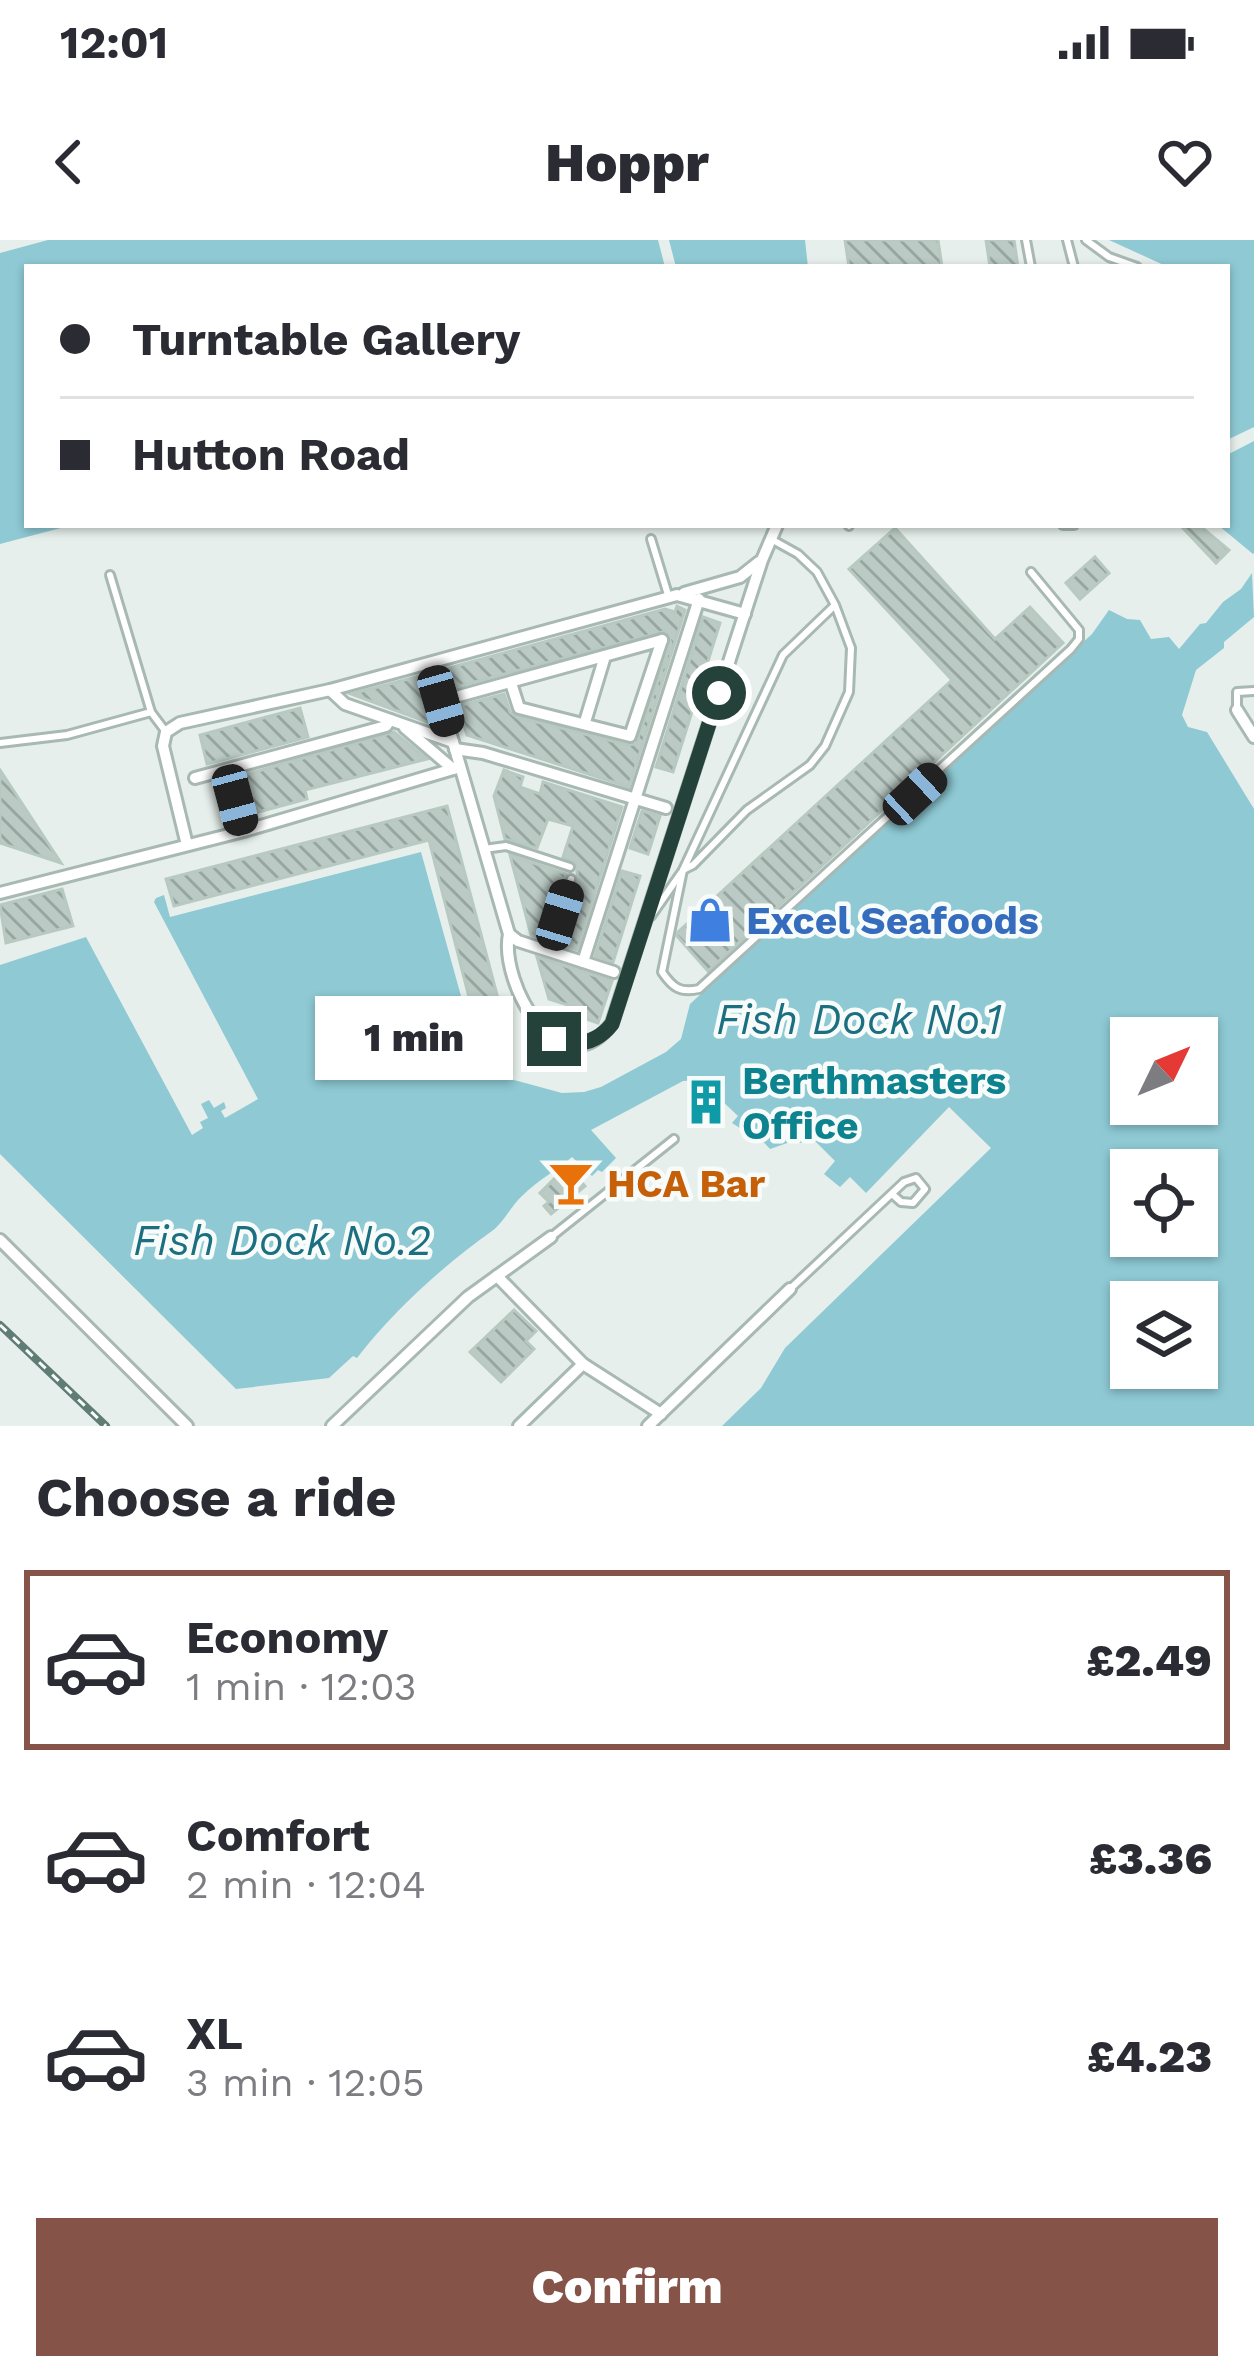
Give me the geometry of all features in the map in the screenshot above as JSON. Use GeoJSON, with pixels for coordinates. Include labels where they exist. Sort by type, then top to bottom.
{"type":"FeatureCollection","features":[{"type":"Feature","properties":{"kind":"street"},"geometry":{"type":"LineString","coordinates":[[430,663],[509,934],[507,946],[523,1004],[544,1033],[563,1042],[581,1043],[608,1030],[776,528]]}},
{"type":"Feature","properties":{"kind":"street"},"geometry":{"type":"LineString","coordinates":[[187,845],[166,761],[166,732],[180,723],[330,690],[673,596],[740,577],[762,560]]}},
{"type":"Feature","properties":{"kind":"street"},"geometry":{"type":"LineString","coordinates":[[673,596],[745,614]]}},
{"type":"Feature","properties":{"kind":"street"},"geometry":{"type":"LineString","coordinates":[[583,962],[699,599]]}},
{"type":"Feature","properties":{"kind":"street"},"geometry":{"type":"LineString","coordinates":[[441,701],[662,640],[630,736],[519,708],[512,683]]}},
{"type":"Feature","properties":{"kind":"street"},"geometry":{"type":"LineString","coordinates":[[585,722],[605,656]]}},
{"type":"Feature","properties":{"kind":"street"},"geometry":{"type":"LineString","coordinates":[[330,690],[345,704],[454,746],[666,808]]}},
{"type":"Feature","properties":{"kind":"street"},"geometry":{"type":"LineString","coordinates":[[1237,710],[1254,737]]}},
{"type":"Feature","properties":{"kind":"street"},"geometry":{"type":"LineString","coordinates":[[395,722],[457,768]]}},
{"type":"Feature","properties":{"kind":"street"},"geometry":{"type":"LineString","coordinates":[[194,778],[395,722]]}},
{"type":"Feature","properties":{"kind":"street"},"geometry":{"type":"LineString","coordinates":[[0,893],[244,831],[457,768]]}},
{"type":"Feature","properties":{"kind":"street"},"geometry":{"type":"LineString","coordinates":[[509,934],[614,972]]}},
{"type":"Feature","properties":{"kind":"street"},"geometry":{"type":"LineString","coordinates":[[332,1426],[468,1297],[551,1238]]}},
{"type":"Feature","properties":{"kind":"street"},"geometry":{"type":"LineString","coordinates":[[0,1240],[188,1426]]}},
{"type":"Feature","properties":{"kind":"street"},"geometry":{"type":"LineString","coordinates":[[497,1276],[583,1364],[661,1414]]}},
{"type":"Feature","properties":{"kind":"street"},"geometry":{"type":"LineString","coordinates":[[648,1426],[790,1289]]}},
{"type":"Feature","properties":{"kind":"street"},"geometry":{"type":"LineString","coordinates":[[519,1426],[583,1364]]}},
{"type":"Feature","properties":{"kind":"lane"},"geometry":{"type":"LineString","coordinates":[[1086,240],[1129,264]]}},
{"type":"Feature","properties":{"kind":"lane"},"geometry":{"type":"LineString","coordinates":[[651,539],[673,596]]}},
{"type":"Feature","properties":{"kind":"lane"},"geometry":{"type":"LineString","coordinates":[[683,870],[746,810],[810,764],[825,746],[850,692],[851,648],[835,605],[817,572],[771,539]]}},
{"type":"Feature","properties":{"kind":"lane"},"geometry":{"type":"LineString","coordinates":[[683,870],[662,972],[672,987],[685,992],[699,989],[1071,649],[1079,630],[1031,572]]}},
{"type":"Feature","properties":{"kind":"lane"},"geometry":{"type":"LineString","coordinates":[[110,574],[152,712],[166,732]]}},
{"type":"Feature","properties":{"kind":"lane"},"geometry":{"type":"LineString","coordinates":[[640,933],[683,870],[783,655],[835,605]]}},
{"type":"Feature","properties":{"kind":"lane"},"geometry":{"type":"LineString","coordinates":[[1237,710],[1237,692],[1254,691]]}},
{"type":"Feature","properties":{"kind":"lane"},"geometry":{"type":"LineString","coordinates":[[0,743],[67,736],[152,712]]}},
{"type":"Feature","properties":{"kind":"lane"},"geometry":{"type":"LineString","coordinates":[[227,770],[244,831]]}},
{"type":"Feature","properties":{"kind":"lane"},"geometry":{"type":"LineString","coordinates":[[484,849],[506,845],[570,867]]}},
{"type":"Feature","properties":{"kind":"lane"},"geometry":{"type":"LineString","coordinates":[[549,951],[571,879]]}},
{"type":"Feature","properties":{"kind":"lane"},"geometry":{"type":"LineString","coordinates":[[551,1238],[674,1139]]}},
{"type":"Feature","properties":{"kind":"lane"},"geometry":{"type":"LineString","coordinates":[[790,1289],[910,1178],[925,1189],[913,1203],[892,1195]]}},
{"type":"Feature","properties":{"kind":"water"},"geometry":{"type":"Polygon","coordinates":[[[48,240],[658,240],[664,264],[24,264],[24,528],[61,528],[0,544],[0,253],[48,240]]]}},
{"type":"Feature","properties":{"kind":"water"},"geometry":{"type":"Polygon","coordinates":[[[669,240],[805,240],[808,264],[675,264],[669,240]]]}},
{"type":"Feature","properties":{"kind":"water"},"geometry":{"type":"Polygon","coordinates":[[[1109,240],[1254,240],[1254,427],[1230,439],[1230,264],[1161,264],[1109,240]]]}},
{"type":"Feature","properties":{"kind":"water"},"geometry":{"type":"Polygon","coordinates":[[[1254,441],[1253,554],[1222,528],[1230,528],[1230,453],[1254,441]]]}},
{"type":"Feature","properties":{"kind":"water"},"geometry":{"type":"Polygon","coordinates":[[[1252,573],[1254,617],[1196,670],[1182,715],[1188,727],[1207,732],[1254,809],[1254,1426],[722,1426],[761,1388],[785,1348],[991,1148],[949,1107],[866,1193],[850,1177],[840,1187],[824,1174],[835,1161],[809,1135],[801,1143],[770,1149],[751,1129],[746,1132],[732,1123],[738,1116],[700,1080],[683,1081],[591,1130],[616,1158],[602,1172],[592,1176],[572,1157],[541,1180],[496,1227],[403,1306],[357,1358],[353,1356],[329,1378],[236,1389],[0,1154],[0,965],[86,937],[192,1135],[208,1118],[201,1104],[209,1100],[214,1108],[224,1102],[225,1118],[258,1099],[156,898],[164,895],[170,917],[421,852],[471,1032],[484,1057],[514,1080],[562,1093],[601,1087],[681,1039],[690,1004],[1092,634],[1109,610],[1140,620],[1151,639],[1169,637],[1179,649],[1252,573]]]}},
{"type":"Feature","properties":{"kind":"building"},"geometry":{"type":"Polygon","coordinates":[[[845,240],[938,240],[942,264],[849,264],[845,240]]]}},
{"type":"Feature","properties":{"kind":"building"},"geometry":{"type":"Polygon","coordinates":[[[986,240],[1014,240],[1018,264],[990,264],[986,240]]]}},
{"type":"Feature","properties":{"kind":"building"},"geometry":{"type":"Polygon","coordinates":[[[895,528],[995,639],[1030,607],[1063,643],[708,971],[678,932],[952,680],[849,569],[895,528]]]}},
{"type":"Feature","properties":{"kind":"building"},"geometry":{"type":"Polygon","coordinates":[[[1183,528],[1203,528],[1229,550],[1216,563],[1183,528]]]}},
{"type":"Feature","properties":{"kind":"building"},"geometry":{"type":"Polygon","coordinates":[[[1095,557],[1109,573],[1080,599],[1066,583],[1095,557]]]}},
{"type":"Feature","properties":{"kind":"building"},"geometry":{"type":"Polygon","coordinates":[[[677,606],[685,610],[629,787],[467,735],[458,706],[504,694],[510,712],[517,717],[636,744],[671,643],[666,631],[452,688],[445,669],[665,609],[675,612],[677,606]]]}},
{"type":"Feature","properties":{"kind":"building"},"geometry":{"type":"Polygon","coordinates":[[[703,617],[720,623],[673,772],[656,767],[703,617]]]}},
{"type":"Feature","properties":{"kind":"building"},"geometry":{"type":"Polygon","coordinates":[[[423,675],[438,726],[351,694],[423,675]]]}},
{"type":"Feature","properties":{"kind":"building"},"geometry":{"type":"Polygon","coordinates":[[[300,708],[308,737],[207,764],[200,735],[300,708]]]}},
{"type":"Feature","properties":{"kind":"building"},"geometry":{"type":"Polygon","coordinates":[[[394,732],[427,759],[305,790],[307,799],[247,815],[237,777],[394,732]]]}},
{"type":"Feature","properties":{"kind":"building"},"geometry":{"type":"Polygon","coordinates":[[[0,770],[61,863],[0,843],[0,770]]]}},
{"type":"Feature","properties":{"kind":"building"},"geometry":{"type":"Polygon","coordinates":[[[504,770],[523,777],[520,787],[540,794],[543,782],[622,807],[577,950],[559,944],[578,880],[576,863],[563,857],[573,826],[548,819],[537,848],[505,839],[494,796],[504,770]]]}},
{"type":"Feature","properties":{"kind":"building"},"geometry":{"type":"Polygon","coordinates":[[[447,806],[501,1010],[474,1017],[429,840],[174,906],[166,879],[447,806]]]}},
{"type":"Feature","properties":{"kind":"building"},"geometry":{"type":"Polygon","coordinates":[[[642,811],[660,816],[648,854],[630,848],[642,811]]]}},
{"type":"Feature","properties":{"kind":"building"},"geometry":{"type":"Polygon","coordinates":[[[510,855],[566,874],[545,939],[531,935],[510,855]]]}},
{"type":"Feature","properties":{"kind":"building"},"geometry":{"type":"Polygon","coordinates":[[[622,871],[640,876],[613,962],[595,956],[622,871]]]}},
{"type":"Feature","properties":{"kind":"building"},"geometry":{"type":"Polygon","coordinates":[[[62,889],[73,926],[6,943],[0,905],[62,889]]]}},
{"type":"Feature","properties":{"kind":"building"},"geometry":{"type":"Polygon","coordinates":[[[537,957],[612,981],[598,1023],[575,1015],[577,1008],[549,999],[537,957]]]}},
{"type":"Feature","properties":{"kind":"building"},"geometry":{"type":"Polygon","coordinates":[[[567,1166],[585,1186],[551,1214],[544,1206],[549,1202],[540,1193],[567,1166]]]}},
{"type":"Feature","properties":{"kind":"building"},"geometry":{"type":"Polygon","coordinates":[[[514,1310],[536,1331],[526,1341],[534,1349],[501,1382],[470,1352],[514,1310]]]}},
{"type":"Feature","properties":{"kind":"railway"},"geometry":{"type":"LineString","coordinates":[[0,1325],[106,1426]]}},
{"type":"Feature","properties":{"kind":"place","name":"Excel Seafoods"},"geometry":{"type":"Point","coordinates":[710,920]}},
{"type":"Feature","properties":{"kind":"place","name":"Berthmasters Office"},"geometry":{"type":"Point","coordinates":[706,1102]}},
{"type":"Feature","properties":{"kind":"place","name":"HCA Bar"},"geometry":{"type":"Point","coordinates":[571,1183]}},
{"type":"Feature","properties":{"kind":"route"},"geometry":{"type":"LineString","coordinates":[[554,1039],[581,1043],[601,1036],[612,1024],[719,693]]}},
{"type":"Feature","properties":{"kind":"water label","name":"Fish Dock No.1"},"geometry":{"type":"Point","coordinates":[859,1019]}},
{"type":"Feature","properties":{"kind":"water label","name":"Fish Dock No.2"},"geometry":{"type":"Point","coordinates":[282,1240]}}]}
